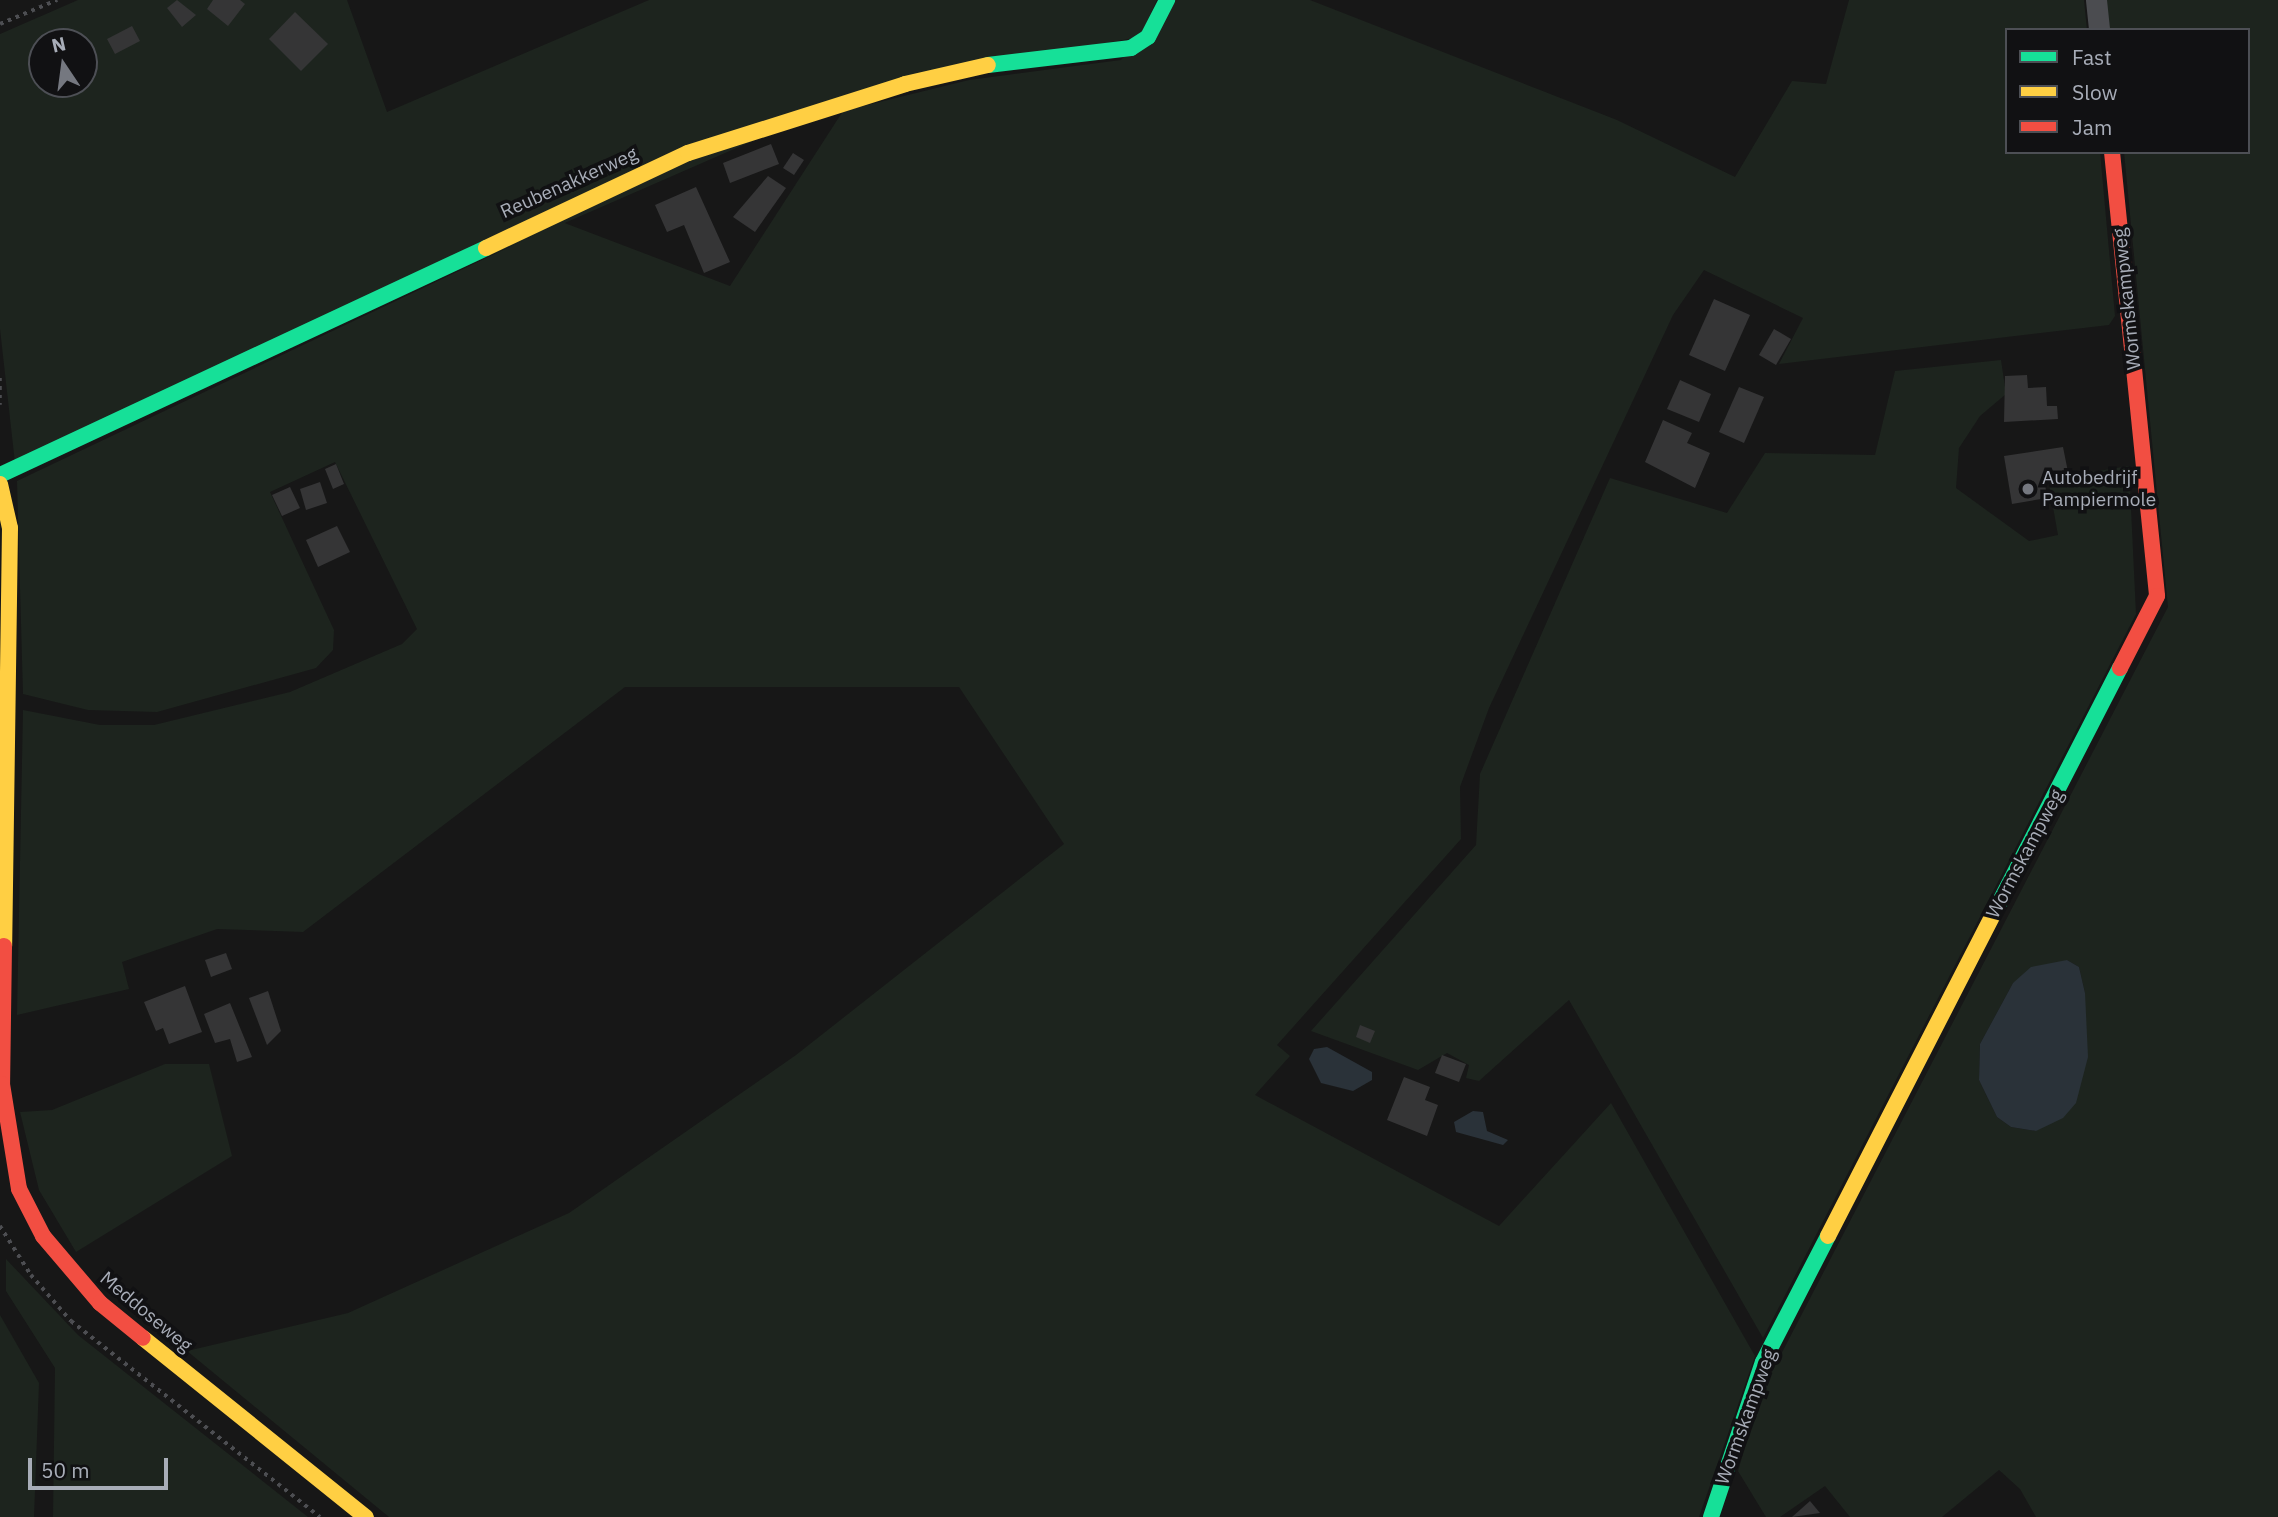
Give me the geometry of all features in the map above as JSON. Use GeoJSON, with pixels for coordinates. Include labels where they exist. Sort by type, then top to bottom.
{"type":"FeatureCollection","features":[{"type":"Feature","properties":{"kind":"street","name":"Reubenakkerweg"},"geometry":{"type":"LineString","coordinates":[[0,475],[688,153],[905,84],[1002,62],[1131,48],[1148,37],[1167,0]]}},
{"type":"Feature","properties":{"kind":"street"},"geometry":{"type":"LineString","coordinates":[[2096,0],[2099,28]]}},
{"type":"Feature","properties":{"kind":"street","name":"Wormskampweg"},"geometry":{"type":"LineString","coordinates":[[1711,1517],[1763,1362],[2157,596],[2112,154]]}},
{"type":"Feature","properties":{"kind":"street","name":"Meddoseweg"},"geometry":{"type":"LineString","coordinates":[[0,484],[10,528],[2,1084],[19,1189],[43,1236],[100,1303],[366,1517]]}},
{"type":"Feature","properties":{"kind":"path"},"geometry":{"type":"LineString","coordinates":[[0,24],[57,0]]}},
{"type":"Feature","properties":{"kind":"path"},"geometry":{"type":"LineString","coordinates":[[0,378],[0,405]]}},
{"type":"Feature","properties":{"kind":"path"},"geometry":{"type":"LineString","coordinates":[[0,1226],[31,1275],[71,1321],[320,1517]]}},
{"type":"Feature","properties":{"kind":"shaded area"},"geometry":{"type":"Polygon","coordinates":[[[78,0],[347,0],[387,112],[649,0],[1157,0],[1140,37],[892,80],[15,463],[0,329],[0,34],[78,0]]]}},
{"type":"Feature","properties":{"kind":"shaded area"},"geometry":{"type":"Polygon","coordinates":[[[1173,0],[1310,0],[1617,120],[1735,177],[1792,81],[1826,84],[1849,0],[2084,0],[2087,28],[2005,28],[2005,154],[2100,154],[2115,316],[2109,325],[1779,364],[1803,318],[1704,270],[1673,315],[1489,708],[1460,787],[1461,839],[1277,1045],[1290,1056],[1255,1095],[1499,1226],[1611,1103],[1755,1356],[1699,1517],[389,1517],[187,1351],[348,1313],[569,1213],[796,1055],[1064,844],[959,687],[625,687],[303,932],[217,929],[122,962],[129,989],[17,1015],[23,710],[100,725],[154,725],[290,692],[402,644],[417,629],[335,462],[270,492],[334,630],[333,650],[316,668],[157,712],[88,710],[23,694],[17,481],[562,222],[730,286],[843,111],[969,80],[1121,60],[1173,0]]]}},
{"type":"Feature","properties":{"kind":"shaded area"},"geometry":{"type":"Polygon","coordinates":[[[2102,0],[2278,0],[2278,1517],[2036,1517],[2020,1489],[1999,1470],[1942,1517],[1850,1517],[1825,1486],[1780,1517],[1766,1517],[1738,1471],[1761,1393],[2168,607],[2124,154],[2250,154],[2250,28],[2105,28],[2102,0]],[[2067,960],[2013,983],[1980,1044],[1979,1080],[1997,1117],[2011,1127],[2036,1131],[2085,993],[2079,967],[2067,960]]]}},
{"type":"Feature","properties":{"kind":"shaded area"},"geometry":{"type":"Polygon","coordinates":[[[2001,360],[2006,394],[1980,416],[1959,448],[1956,488],[2029,541],[2058,535],[2048,479],[2129,466],[2136,614],[1763,1338],[1569,1000],[1479,1081],[1466,1078],[1469,1065],[1447,1053],[1418,1070],[1311,1031],[1476,845],[1480,774],[1610,478],[1727,513],[1765,453],[1875,455],[1895,371],[2001,360]]]}},
{"type":"Feature","properties":{"kind":"shaded area"},"geometry":{"type":"Polygon","coordinates":[[[2067,960],[2079,967],[2085,993],[2088,1057],[2076,1103],[2063,1118],[2036,1131],[2011,1127],[1997,1117],[1979,1080],[1980,1044],[2013,983],[2031,967],[2067,960]]]}},
{"type":"Feature","properties":{"kind":"shaded area"},"geometry":{"type":"Polygon","coordinates":[[[1327,1047],[1372,1072],[1372,1080],[1353,1091],[1321,1083],[1309,1059],[1314,1049],[1327,1047]]]}},
{"type":"Feature","properties":{"kind":"shaded area"},"geometry":{"type":"Polygon","coordinates":[[[165,1064],[209,1064],[232,1156],[76,1252],[39,1190],[20,1112],[52,1110],[165,1064]]]}},
{"type":"Feature","properties":{"kind":"shaded area"},"geometry":{"type":"Polygon","coordinates":[[[1473,1111],[1483,1112],[1487,1131],[1508,1140],[1503,1145],[1456,1132],[1454,1122],[1473,1111]]]}},
{"type":"Feature","properties":{"kind":"shaded area"},"geometry":{"type":"Polygon","coordinates":[[[6,1259],[78,1335],[308,1517],[53,1517],[55,1368],[6,1291],[6,1259]]]}},
{"type":"Feature","properties":{"kind":"shaded area"},"geometry":{"type":"Polygon","coordinates":[[[0,1315],[39,1383],[34,1517],[0,1517],[0,1315]]]}},
{"type":"Feature","properties":{"kind":"building"},"geometry":{"type":"Polygon","coordinates":[[[177,0],[196,15],[182,27],[167,8],[177,0]]]}},
{"type":"Feature","properties":{"kind":"building"},"geometry":{"type":"Polygon","coordinates":[[[213,0],[240,0],[245,4],[228,26],[207,9],[213,0]]]}},
{"type":"Feature","properties":{"kind":"building"},"geometry":{"type":"Polygon","coordinates":[[[295,12],[328,44],[301,71],[269,39],[295,12]]]}},
{"type":"Feature","properties":{"kind":"building"},"geometry":{"type":"Polygon","coordinates":[[[132,26],[140,41],[115,54],[107,39],[132,26]]]}},
{"type":"Feature","properties":{"kind":"building"},"geometry":{"type":"Polygon","coordinates":[[[771,144],[779,164],[730,183],[723,163],[771,144]]]}},
{"type":"Feature","properties":{"kind":"building"},"geometry":{"type":"Polygon","coordinates":[[[793,153],[804,160],[794,175],[783,168],[793,153]]]}},
{"type":"Feature","properties":{"kind":"building"},"geometry":{"type":"Polygon","coordinates":[[[768,176],[786,188],[755,232],[733,217],[768,176]]]}},
{"type":"Feature","properties":{"kind":"building"},"geometry":{"type":"Polygon","coordinates":[[[696,187],[730,262],[704,273],[684,225],[667,232],[655,205],[696,187]]]}},
{"type":"Feature","properties":{"kind":"building"},"geometry":{"type":"Polygon","coordinates":[[[1714,299],[1750,315],[1725,371],[1689,355],[1714,299]]]}},
{"type":"Feature","properties":{"kind":"building"},"geometry":{"type":"Polygon","coordinates":[[[1774,329],[1791,339],[1776,365],[1759,355],[1774,329]]]}},
{"type":"Feature","properties":{"kind":"building"},"geometry":{"type":"Polygon","coordinates":[[[2027,375],[2028,388],[2046,387],[2047,406],[2057,406],[2058,419],[2004,422],[2005,376],[2027,375]]]}},
{"type":"Feature","properties":{"kind":"building"},"geometry":{"type":"Polygon","coordinates":[[[1680,380],[1711,394],[1699,422],[1667,409],[1680,380]]]}},
{"type":"Feature","properties":{"kind":"building"},"geometry":{"type":"Polygon","coordinates":[[[1739,387],[1764,397],[1744,443],[1719,432],[1739,387]]]}},
{"type":"Feature","properties":{"kind":"building"},"geometry":{"type":"Polygon","coordinates":[[[1663,420],[1692,433],[1687,443],[1710,453],[1695,488],[1645,462],[1663,420]]]}},
{"type":"Feature","properties":{"kind":"building"},"geometry":{"type":"Polygon","coordinates":[[[2063,447],[2068,472],[2044,476],[2047,498],[2012,504],[2004,456],[2063,447]]]}},
{"type":"Feature","properties":{"kind":"building"},"geometry":{"type":"Polygon","coordinates":[[[336,464],[344,484],[333,489],[325,469],[336,464]]]}},
{"type":"Feature","properties":{"kind":"building"},"geometry":{"type":"Polygon","coordinates":[[[320,482],[327,503],[306,510],[300,489],[320,482]]]}},
{"type":"Feature","properties":{"kind":"building"},"geometry":{"type":"Polygon","coordinates":[[[290,487],[300,508],[282,516],[272,495],[290,487]]]}},
{"type":"Feature","properties":{"kind":"building"},"geometry":{"type":"Polygon","coordinates":[[[337,526],[350,552],[318,567],[306,540],[337,526]]]}},
{"type":"Feature","properties":{"kind":"building"},"geometry":{"type":"Polygon","coordinates":[[[226,953],[232,969],[211,977],[205,960],[226,953]]]}},
{"type":"Feature","properties":{"kind":"building"},"geometry":{"type":"Polygon","coordinates":[[[185,986],[202,1032],[169,1044],[163,1028],[156,1031],[144,1002],[185,986]]]}},
{"type":"Feature","properties":{"kind":"building"},"geometry":{"type":"Polygon","coordinates":[[[268,991],[281,1031],[267,1045],[249,998],[268,991]]]}},
{"type":"Feature","properties":{"kind":"building"},"geometry":{"type":"Polygon","coordinates":[[[230,1003],[252,1057],[237,1062],[230,1039],[215,1043],[204,1014],[230,1003]]]}},
{"type":"Feature","properties":{"kind":"building"},"geometry":{"type":"Polygon","coordinates":[[[1360,1025],[1375,1031],[1370,1043],[1356,1037],[1360,1025]]]}},
{"type":"Feature","properties":{"kind":"building"},"geometry":{"type":"Polygon","coordinates":[[[1442,1055],[1466,1064],[1459,1082],[1435,1073],[1442,1055]]]}},
{"type":"Feature","properties":{"kind":"building"},"geometry":{"type":"Polygon","coordinates":[[[1404,1077],[1430,1087],[1425,1100],[1438,1105],[1427,1136],[1387,1120],[1404,1077]]]}},
{"type":"Feature","properties":{"kind":"building"},"geometry":{"type":"Polygon","coordinates":[[[1810,1501],[1820,1513],[1792,1517],[1810,1501]]]}},
{"type":"Feature","properties":{"kind":"traffic: fast"},"geometry":{"type":"LineString","coordinates":[[988,65],[1131,48],[1148,37],[1167,0]]}},
{"type":"Feature","properties":{"kind":"traffic: fast"},"geometry":{"type":"LineString","coordinates":[[0,475],[486,248]]}},
{"type":"Feature","properties":{"kind":"traffic: fast"},"geometry":{"type":"LineString","coordinates":[[1993,915],[2120,668]]}},
{"type":"Feature","properties":{"kind":"traffic: fast"},"geometry":{"type":"LineString","coordinates":[[1711,1517],[1763,1362],[1828,1236]]}},
{"type":"Feature","properties":{"kind":"traffic: slow"},"geometry":{"type":"LineString","coordinates":[[486,248],[688,153],[905,84],[988,65]]}},
{"type":"Feature","properties":{"kind":"traffic: slow"},"geometry":{"type":"LineString","coordinates":[[0,484],[10,528],[4,946]]}},
{"type":"Feature","properties":{"kind":"traffic: slow"},"geometry":{"type":"LineString","coordinates":[[1828,1236],[1993,915]]}},
{"type":"Feature","properties":{"kind":"traffic: slow"},"geometry":{"type":"LineString","coordinates":[[143,1338],[366,1517]]}},
{"type":"Feature","properties":{"kind":"traffic: jam"},"geometry":{"type":"LineString","coordinates":[[2112,154],[2157,596],[2120,668]]}},
{"type":"Feature","properties":{"kind":"traffic: jam"},"geometry":{"type":"LineString","coordinates":[[4,946],[2,1084],[19,1189],[43,1236],[100,1303],[143,1338]]}},
{"type":"Feature","properties":{"kind":"place","name":"Autobedrijf Pampiermole"},"geometry":{"type":"Point","coordinates":[2028,489]}}]}
